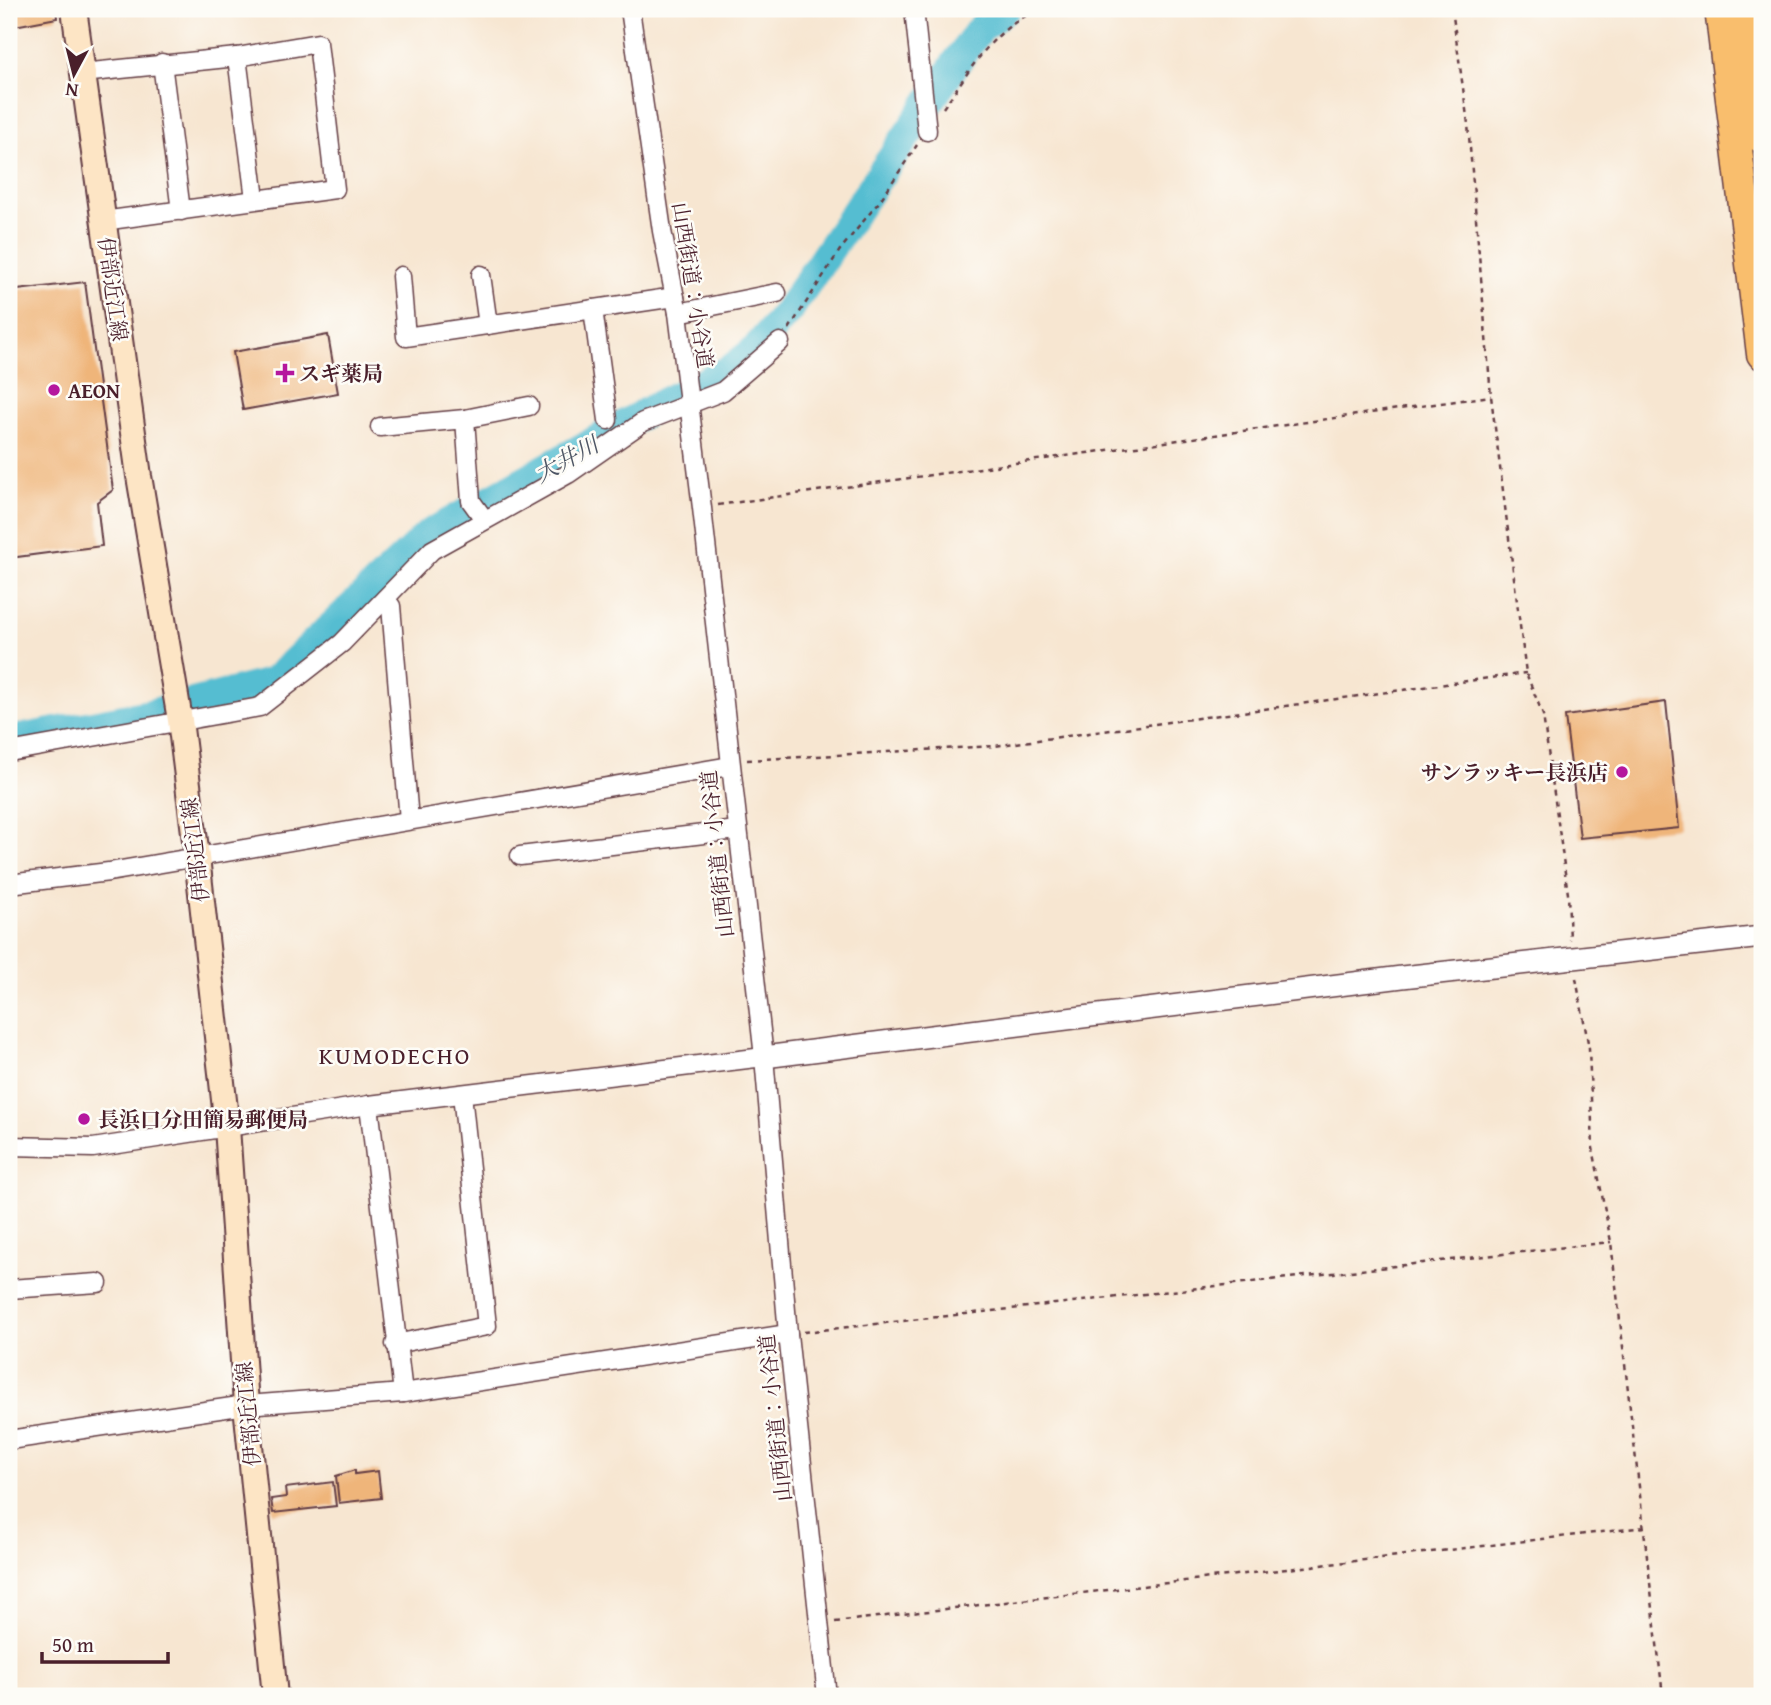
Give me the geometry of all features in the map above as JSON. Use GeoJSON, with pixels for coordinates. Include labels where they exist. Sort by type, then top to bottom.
{"type":"FeatureCollection","features":[{"type":"Feature","properties":{"kind":"highway"},"geometry":{"type":"LineString","coordinates":[[1720,9],[1762,354]]}},
{"type":"Feature","properties":{"kind":"highway"},"geometry":{"type":"LineString","coordinates":[[1747,9],[1762,138]]}},
{"type":"Feature","properties":{"kind":"main road","name":"伊部近江線"},"geometry":{"type":"LineString","coordinates":[[74,9],[139,476],[180,720],[197,857],[227,1127],[246,1405],[275,1696]]}},
{"type":"Feature","properties":{"kind":"street","name":"山西街道：小谷道"},"geometry":{"type":"LineString","coordinates":[[630,9],[662,231],[676,305],[702,508],[764,1057],[788,1334],[827,1696]]}},
{"type":"Feature","properties":{"kind":"street"},"geometry":{"type":"LineString","coordinates":[[914,9],[927,131]]}},
{"type":"Feature","properties":{"kind":"street"},"geometry":{"type":"LineString","coordinates":[[82,73],[237,57],[318,43],[335,189],[103,221]]}},
{"type":"Feature","properties":{"kind":"street"},"geometry":{"type":"LineString","coordinates":[[237,57],[256,199]]}},
{"type":"Feature","properties":{"kind":"street"},"geometry":{"type":"LineString","coordinates":[[162,63],[181,211]]}},
{"type":"Feature","properties":{"kind":"street"},"geometry":{"type":"LineString","coordinates":[[481,275],[488,324]]}},
{"type":"Feature","properties":{"kind":"street"},"geometry":{"type":"LineString","coordinates":[[401,276],[406,337],[593,309],[676,305],[777,293]]}},
{"type":"Feature","properties":{"kind":"street"},"geometry":{"type":"LineString","coordinates":[[593,309],[608,420]]}},
{"type":"Feature","properties":{"kind":"street"},"geometry":{"type":"LineString","coordinates":[[9,752],[260,707],[342,643],[432,550],[568,474],[643,422],[723,391],[780,342]]}},
{"type":"Feature","properties":{"kind":"street"},"geometry":{"type":"LineString","coordinates":[[380,426],[465,419],[528,406]]}},
{"type":"Feature","properties":{"kind":"street"},"geometry":{"type":"LineString","coordinates":[[465,419],[471,500],[484,519]]}},
{"type":"Feature","properties":{"kind":"street"},"geometry":{"type":"LineString","coordinates":[[384,599],[391,606],[409,820]]}},
{"type":"Feature","properties":{"kind":"street"},"geometry":{"type":"LineString","coordinates":[[9,884],[110,872],[730,764]]}},
{"type":"Feature","properties":{"kind":"street"},"geometry":{"type":"LineString","coordinates":[[520,856],[737,830]]}},
{"type":"Feature","properties":{"kind":"street"},"geometry":{"type":"LineString","coordinates":[[9,1146],[93,1148],[369,1105],[1402,977],[1762,937]]}},
{"type":"Feature","properties":{"kind":"street"},"geometry":{"type":"LineString","coordinates":[[396,1344],[487,1326],[462,1094]]}},
{"type":"Feature","properties":{"kind":"street"},"geometry":{"type":"LineString","coordinates":[[369,1105],[402,1393]]}},
{"type":"Feature","properties":{"kind":"street"},"geometry":{"type":"LineString","coordinates":[[9,1289],[99,1283]]}},
{"type":"Feature","properties":{"kind":"street"},"geometry":{"type":"LineString","coordinates":[[9,1440],[246,1405],[402,1393],[788,1334]]}},
{"type":"Feature","properties":{"kind":"path"},"geometry":{"type":"LineString","coordinates":[[780,342],[840,250],[879,202],[992,38],[1020,17],[1041,9]]}},
{"type":"Feature","properties":{"kind":"path"},"geometry":{"type":"LineString","coordinates":[[1452,9],[1468,124],[1491,396],[1526,673],[1544,715],[1568,894],[1571,960],[1582,995],[1589,1048],[1593,1148],[1611,1242],[1663,1696]]}},
{"type":"Feature","properties":{"kind":"path"},"geometry":{"type":"LineString","coordinates":[[702,508],[1491,396]]}},
{"type":"Feature","properties":{"kind":"path"},"geometry":{"type":"LineString","coordinates":[[730,764],[994,746],[1526,673]]}},
{"type":"Feature","properties":{"kind":"path"},"geometry":{"type":"LineString","coordinates":[[788,1334],[1611,1242]]}},
{"type":"Feature","properties":{"kind":"path"},"geometry":{"type":"LineString","coordinates":[[819,1624],[1645,1527]]}},
{"type":"Feature","properties":{"kind":"building"},"geometry":{"type":"Polygon","coordinates":[[[9,9],[56,9],[57,18],[9,27],[9,9]]]}},
{"type":"Feature","properties":{"kind":"building","name":"AEON"},"geometry":{"type":"Polygon","coordinates":[[[85,282],[113,490],[97,502],[102,546],[9,558],[9,291],[85,282]]]}},
{"type":"Feature","properties":{"kind":"building","name":"スギ薬局"},"geometry":{"type":"Polygon","coordinates":[[[328,335],[338,393],[243,410],[233,352],[328,335]]]}},
{"type":"Feature","properties":{"kind":"building","name":"サンラッキー長浜店"},"geometry":{"type":"Polygon","coordinates":[[[1666,702],[1679,828],[1580,838],[1565,716],[1666,702]]]}},
{"type":"Feature","properties":{"kind":"building"},"geometry":{"type":"Polygon","coordinates":[[[355,1470],[355,1474],[378,1471],[381,1498],[339,1503],[336,1476],[355,1470]]]}},
{"type":"Feature","properties":{"kind":"building"},"geometry":{"type":"Polygon","coordinates":[[[333,1482],[336,1506],[273,1513],[271,1499],[286,1497],[285,1488],[333,1482]]]}},
{"type":"Feature","properties":{"kind":"waterway","name":"大井川"},"geometry":{"type":"LineString","coordinates":[[9,741],[150,714],[273,682],[429,534],[657,406],[731,369],[755,350],[790,308],[962,54],[981,28],[1005,9]]}},
{"type":"Feature","properties":{"kind":"place","name":"スギ薬局"},"geometry":{"type":"Point","coordinates":[285,373]}},
{"type":"Feature","properties":{"kind":"place","name":"AEON"},"geometry":{"type":"Point","coordinates":[54,390]}},
{"type":"Feature","properties":{"kind":"place","name":"サンラッキー長浜店"},"geometry":{"type":"Point","coordinates":[1622,772]}},
{"type":"Feature","properties":{"kind":"place","name":"長浜口分田簡易郵便局"},"geometry":{"type":"Point","coordinates":[84,1119]}},
{"type":"Feature","properties":{"kind":"district","name":"KUMODECHO"},"geometry":{"type":"Point","coordinates":[395,1055]}}]}
